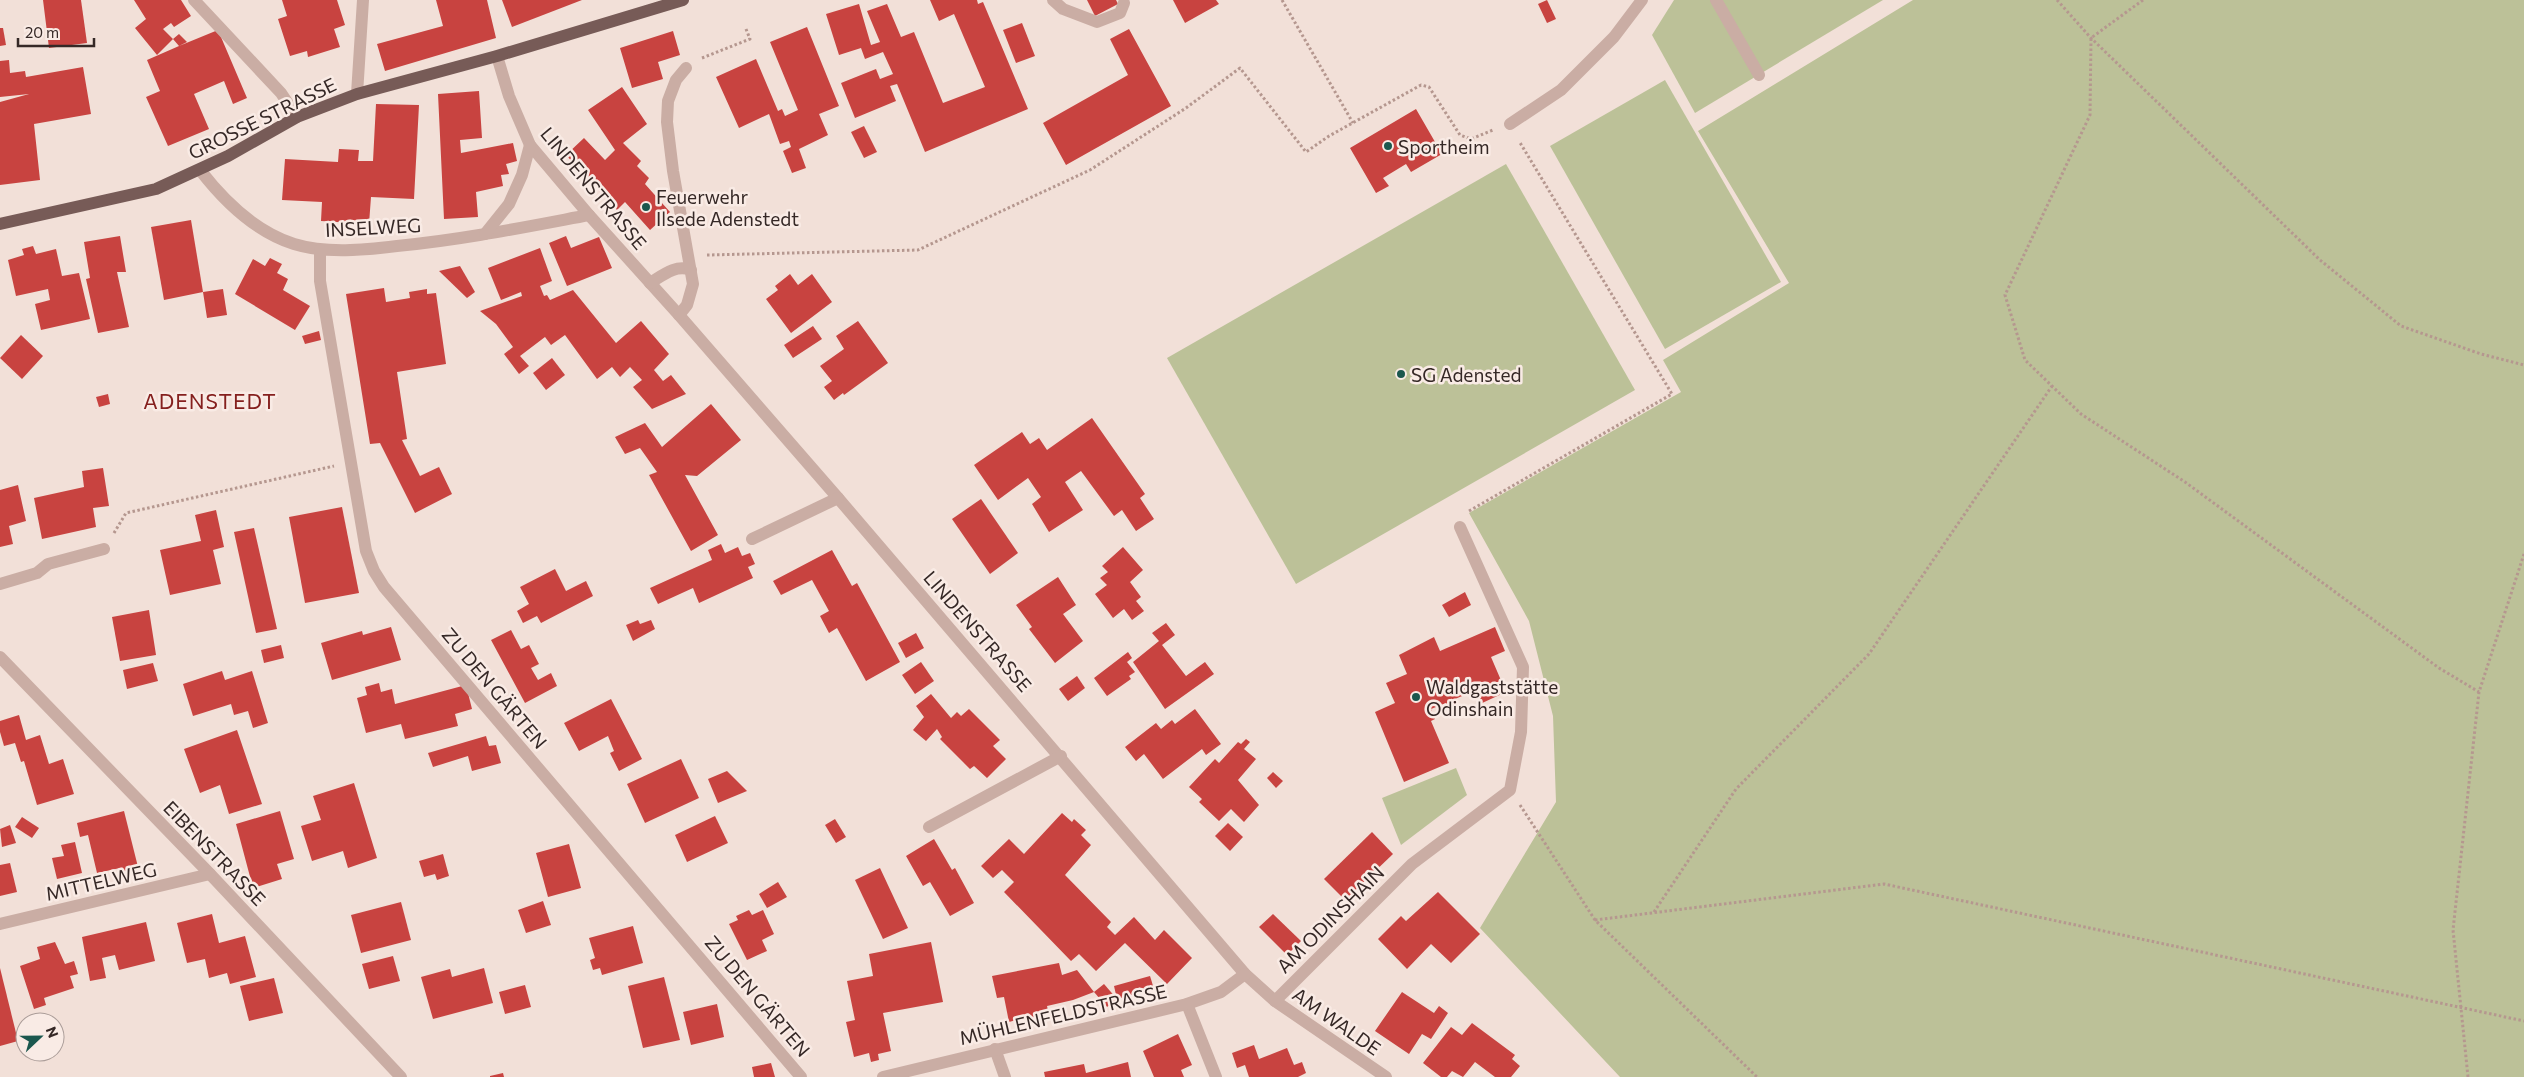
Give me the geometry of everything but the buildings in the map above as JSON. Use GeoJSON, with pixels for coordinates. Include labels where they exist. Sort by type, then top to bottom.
{"type":"FeatureCollection","features":[{"type":"Feature","properties":{"kind":"main road","name":"GROSSE STRASSE"},"geometry":{"type":"LineString","coordinates":[[0,224],[156,189],[200,170],[297,118],[357,94],[497,56],[683,0]]}},
{"type":"Feature","properties":{"kind":"street"},"geometry":{"type":"LineString","coordinates":[[194,0],[281,93],[297,118]]}},
{"type":"Feature","properties":{"kind":"street"},"geometry":{"type":"LineString","coordinates":[[357,94],[363,0]]}},
{"type":"Feature","properties":{"kind":"street"},"geometry":{"type":"LineString","coordinates":[[1053,0],[1064,9],[1097,22],[1120,13],[1126,1]]}},
{"type":"Feature","properties":{"kind":"street"},"geometry":{"type":"LineString","coordinates":[[1510,124],[1561,90],[1614,37],[1642,0]]}},
{"type":"Feature","properties":{"kind":"street"},"geometry":{"type":"LineString","coordinates":[[1716,0],[1759,76]]}},
{"type":"Feature","properties":{"kind":"street","name":"LINDENSTRASSE"},"geometry":{"type":"LineString","coordinates":[[497,56],[509,96],[530,145],[1061,756],[1245,974]]}},
{"type":"Feature","properties":{"kind":"street"},"geometry":{"type":"LineString","coordinates":[[679,315],[692,293],[692,270],[673,171],[667,122],[668,101],[676,80],[686,68]]}},
{"type":"Feature","properties":{"kind":"street"},"geometry":{"type":"LineString","coordinates":[[485,234],[509,204],[522,175],[530,145]]}},
{"type":"Feature","properties":{"kind":"street","name":"INSELWEG"},"geometry":{"type":"LineString","coordinates":[[200,170],[218,193],[264,231],[294,244],[320,250],[374,249],[450,241],[589,215]]}},
{"type":"Feature","properties":{"kind":"street","name":"ZU DEN GÄRTEN"},"geometry":{"type":"LineString","coordinates":[[320,250],[320,281],[366,551],[374,571],[384,587],[801,1077]]}},
{"type":"Feature","properties":{"kind":"street"},"geometry":{"type":"LineString","coordinates":[[650,283],[671,270],[684,267],[692,270]]}},
{"type":"Feature","properties":{"kind":"street"},"geometry":{"type":"LineString","coordinates":[[752,539],[838,498]]}},
{"type":"Feature","properties":{"kind":"street"},"geometry":{"type":"LineString","coordinates":[[1460,527],[1523,667],[1521,732],[1510,790]]}},
{"type":"Feature","properties":{"kind":"street"},"geometry":{"type":"LineString","coordinates":[[0,584],[37,573],[48,564],[104,549]]}},
{"type":"Feature","properties":{"kind":"street","name":"EIBENSTRASSE"},"geometry":{"type":"LineString","coordinates":[[0,657],[210,874],[401,1077]]}},
{"type":"Feature","properties":{"kind":"street"},"geometry":{"type":"LineString","coordinates":[[929,827],[1061,756]]}},
{"type":"Feature","properties":{"kind":"street","name":"AM ODINSHAIN"},"geometry":{"type":"LineString","coordinates":[[1275,1000],[1412,864],[1510,790]]}},
{"type":"Feature","properties":{"kind":"street","name":"MITTELWEG"},"geometry":{"type":"LineString","coordinates":[[0,924],[210,874]]}},
{"type":"Feature","properties":{"kind":"street","name":"AM WALDE"},"geometry":{"type":"LineString","coordinates":[[1245,974],[1275,1000],[1386,1077]]}},
{"type":"Feature","properties":{"kind":"street","name":"MÜHLENFELDSTRASSE"},"geometry":{"type":"LineString","coordinates":[[883,1077],[1187,1004],[1221,992],[1245,974]]}},
{"type":"Feature","properties":{"kind":"street"},"geometry":{"type":"LineString","coordinates":[[1187,1004],[1216,1077]]}},
{"type":"Feature","properties":{"kind":"street"},"geometry":{"type":"LineString","coordinates":[[994,1049],[1005,1077]]}},
{"type":"Feature","properties":{"kind":"path"},"geometry":{"type":"LineString","coordinates":[[1282,0],[1353,123]]}},
{"type":"Feature","properties":{"kind":"path"},"geometry":{"type":"LineString","coordinates":[[2057,0],[2091,38],[2320,260],[2401,326],[2481,354],[2524,365]]}},
{"type":"Feature","properties":{"kind":"path"},"geometry":{"type":"LineString","coordinates":[[2091,38],[2143,0]]}},
{"type":"Feature","properties":{"kind":"path"},"geometry":{"type":"LineString","coordinates":[[686,68],[710,54],[750,39],[746,29]]}},
{"type":"Feature","properties":{"kind":"path"},"geometry":{"type":"LineString","coordinates":[[2091,38],[2090,115],[2005,295],[2024,360],[2081,414],[2185,482],[2439,668],[2479,692]]}},
{"type":"Feature","properties":{"kind":"path"},"geometry":{"type":"LineString","coordinates":[[689,254],[734,256],[918,250],[1090,170],[1186,108],[1240,68],[1306,152],[1421,85],[1429,88],[1460,135],[1471,139],[1510,124],[1672,394],[1462,514],[1460,527]]}},
{"type":"Feature","properties":{"kind":"path"},"geometry":{"type":"LineString","coordinates":[[1654,912],[1736,789],[1869,654],[2052,386]]}},
{"type":"Feature","properties":{"kind":"path"},"geometry":{"type":"LineString","coordinates":[[104,549],[126,514],[352,462]]}},
{"type":"Feature","properties":{"kind":"path"},"geometry":{"type":"LineString","coordinates":[[2468,1077],[2453,930],[2479,692],[2524,554]]}},
{"type":"Feature","properties":{"kind":"path"},"geometry":{"type":"LineString","coordinates":[[1510,790],[1595,920],[1758,1077]]}},
{"type":"Feature","properties":{"kind":"path"},"geometry":{"type":"LineString","coordinates":[[1595,920],[1884,884],[2524,1021]]}},
{"type":"Feature","properties":{"kind":"green space"},"geometry":{"type":"Polygon","coordinates":[[[1674,0],[1883,0],[1695,113],[1652,35],[1674,0]]]}},
{"type":"Feature","properties":{"kind":"green space"},"geometry":{"type":"Polygon","coordinates":[[[1913,0],[2524,0],[2524,1077],[1620,1077],[1480,928],[1556,802],[1553,716],[1529,621],[1469,513],[1681,392],[1663,360],[1789,283],[1698,131],[1913,0]]]}},
{"type":"Feature","properties":{"kind":"green space"},"geometry":{"type":"Polygon","coordinates":[[[1665,80],[1781,282],[1665,349],[1550,146],[1665,80]]]}},
{"type":"Feature","properties":{"kind":"green space","name":"SG Adensted"},"geometry":{"type":"Polygon","coordinates":[[[1506,164],[1635,390],[1296,584],[1167,358],[1506,164]]]}},
{"type":"Feature","properties":{"kind":"green space"},"geometry":{"type":"Polygon","coordinates":[[[1456,768],[1467,795],[1401,845],[1382,798],[1456,768]]]}},
{"type":"Feature","properties":{"kind":"place","name":"Sportheim"},"geometry":{"type":"Point","coordinates":[1388,146]}},
{"type":"Feature","properties":{"kind":"place","name":"Feuerwehr Ilsede Adenstedt"},"geometry":{"type":"Point","coordinates":[646,207]}},
{"type":"Feature","properties":{"kind":"place","name":"SG Adensted"},"geometry":{"type":"Point","coordinates":[1401,374]}},
{"type":"Feature","properties":{"kind":"place","name":"Waldgaststätte Odinshain"},"geometry":{"type":"Point","coordinates":[1416,697]}},
{"type":"Feature","properties":{"kind":"district","name":"ADENSTEDT"},"geometry":{"type":"Point","coordinates":[210,400]}}]}
